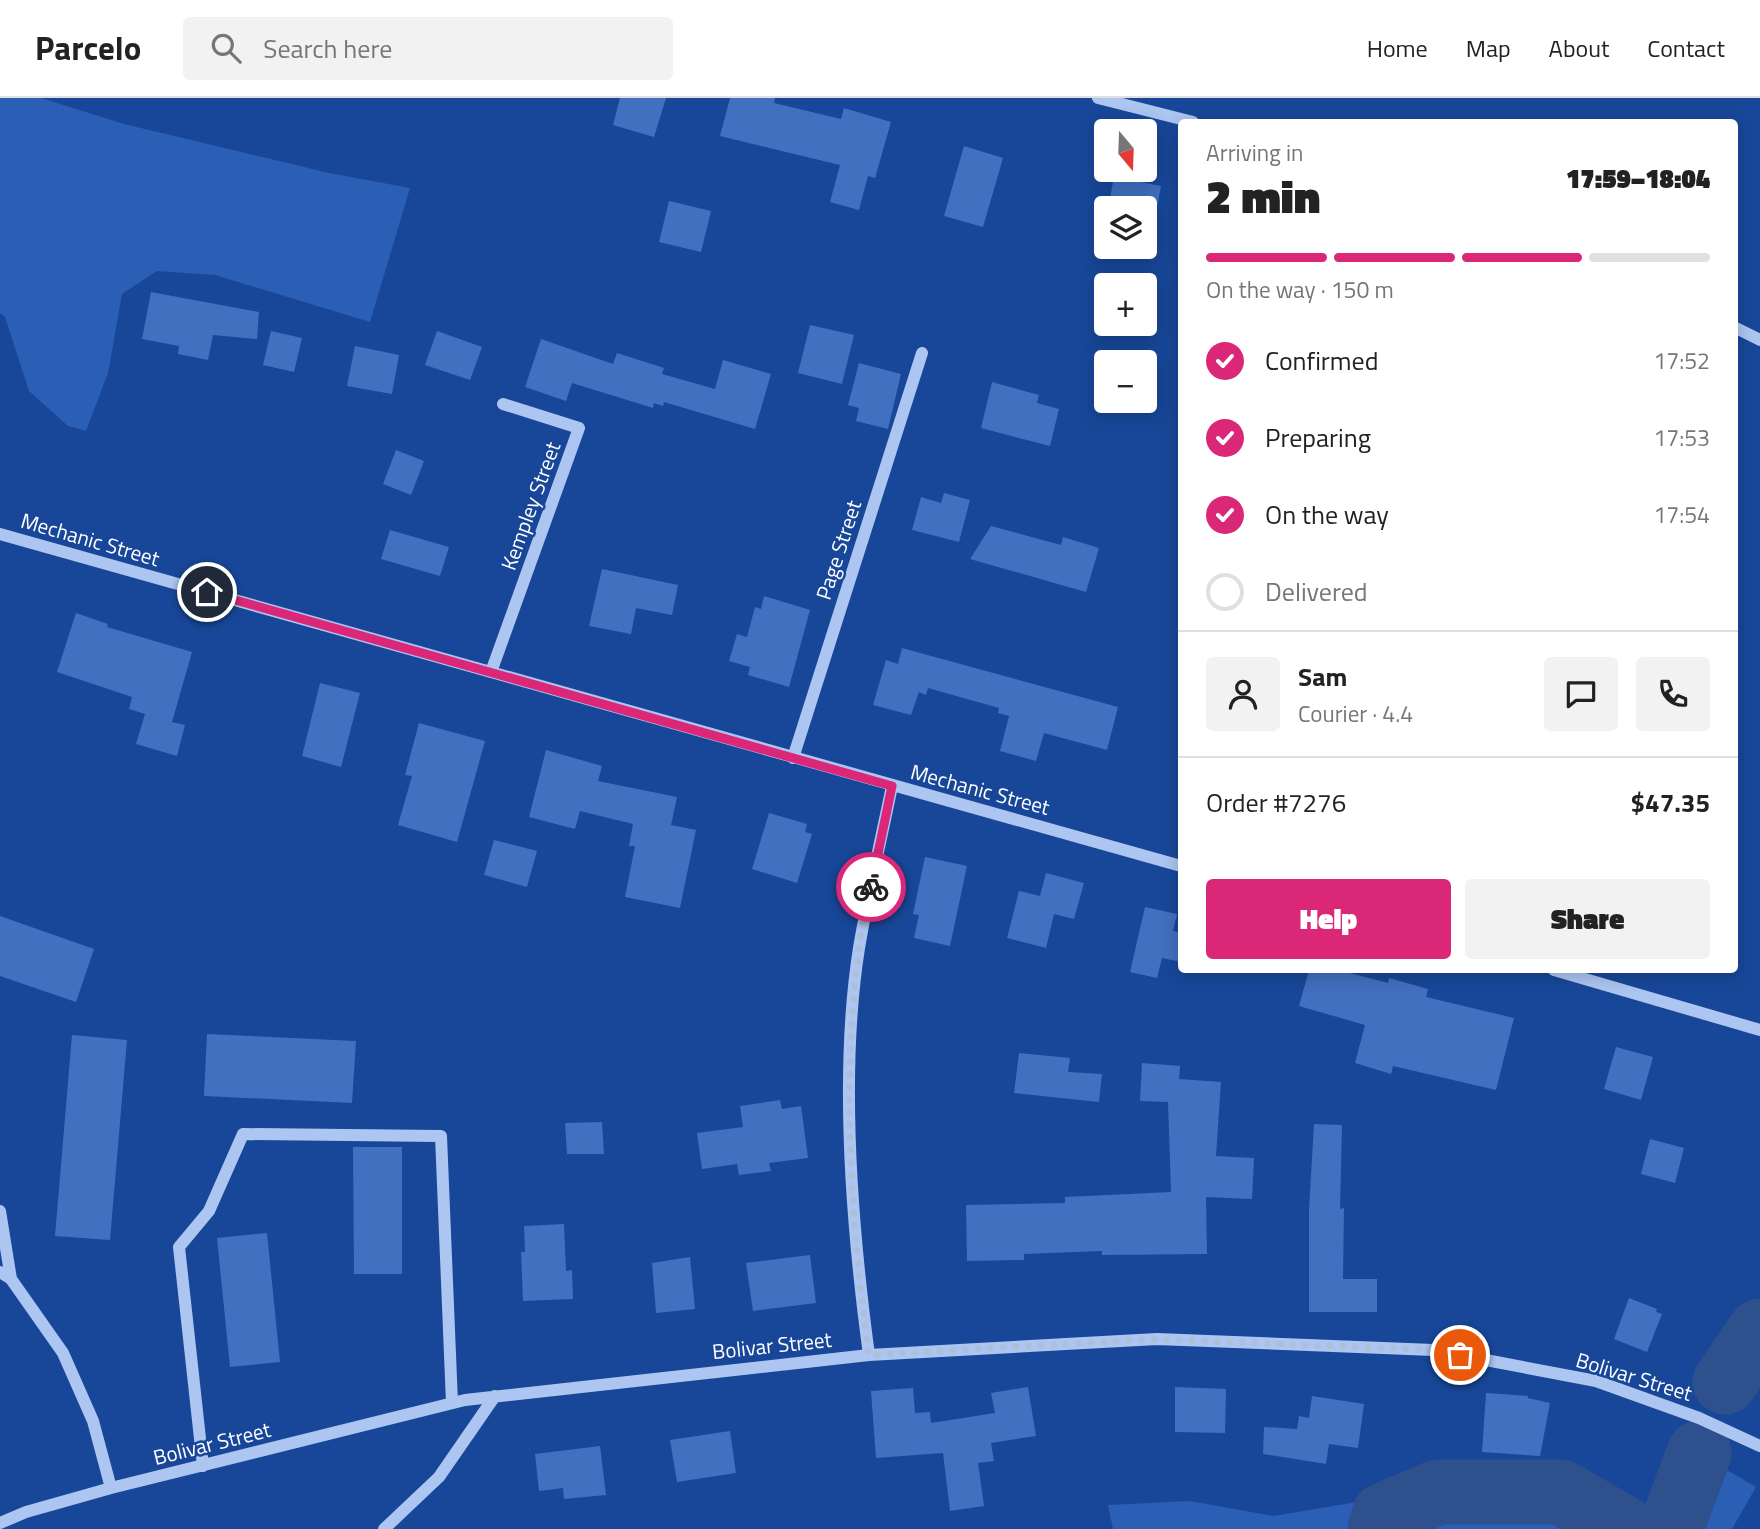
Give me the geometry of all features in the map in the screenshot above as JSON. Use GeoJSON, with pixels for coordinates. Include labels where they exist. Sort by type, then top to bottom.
{"type":"FeatureCollection","features":[{"type":"Feature","properties":{"kind":"street"},"geometry":{"type":"LineString","coordinates":[[1098,98],[1181,119]]}},
{"type":"Feature","properties":{"kind":"street"},"geometry":{"type":"LineString","coordinates":[[1738,329],[1760,340]]}},
{"type":"Feature","properties":{"kind":"street","name":"Page Street"},"geometry":{"type":"LineString","coordinates":[[793,758],[922,353]]}},
{"type":"Feature","properties":{"kind":"street","name":"Kempley Street"},"geometry":{"type":"LineString","coordinates":[[491,672],[579,428],[503,404]]}},
{"type":"Feature","properties":{"kind":"street","name":"Mechanic Street"},"geometry":{"type":"LineString","coordinates":[[0,534],[1178,865]]}},
{"type":"Feature","properties":{"kind":"street"},"geometry":{"type":"LineString","coordinates":[[869,1355],[853,1191],[850,1059],[859,949],[892,786]]}},
{"type":"Feature","properties":{"kind":"street"},"geometry":{"type":"LineString","coordinates":[[1564,973],[1760,1030]]}},
{"type":"Feature","properties":{"kind":"street"},"geometry":{"type":"LineString","coordinates":[[204,1466],[179,1247],[209,1212],[243,1134],[441,1136],[452,1403]]}},
{"type":"Feature","properties":{"kind":"street"},"geometry":{"type":"LineString","coordinates":[[0,1211],[5,1276],[63,1353],[93,1421],[111,1488]]}},
{"type":"Feature","properties":{"kind":"street","name":"Bolivar Street"},"geometry":{"type":"LineString","coordinates":[[0,1523],[26,1511],[111,1488],[452,1403],[495,1396],[869,1355],[1157,1339],[1433,1350],[1596,1381],[1699,1418],[1760,1446]]}},
{"type":"Feature","properties":{"kind":"street"},"geometry":{"type":"LineString","coordinates":[[384,1529],[439,1477],[495,1396]]}},
{"type":"Feature","properties":{"kind":"shaded area"},"geometry":{"type":"Polygon","coordinates":[[[0,98],[41,98],[124,124],[329,173],[410,188],[370,322],[215,275],[157,271],[122,294],[108,373],[86,431],[68,426],[29,391],[5,317],[0,313],[0,98]]]}},
{"type":"Feature","properties":{"kind":"shaded area"},"geometry":{"type":"Polygon","coordinates":[[[1682,1444],[1756,1487],[1732,1529],[1113,1529],[1108,1505],[1190,1501],[1274,1516],[1392,1496],[1464,1476],[1595,1491],[1663,1515],[1682,1444]]]}},
{"type":"Feature","properties":{"kind":"building"},"geometry":{"type":"Polygon","coordinates":[[[620,98],[666,98],[654,137],[613,125],[620,98]]]}},
{"type":"Feature","properties":{"kind":"building"},"geometry":{"type":"Polygon","coordinates":[[[730,98],[775,98],[774,103],[841,119],[844,108],[891,122],[875,178],[868,176],[859,210],[830,202],[840,165],[720,136],[730,98]]]}},
{"type":"Feature","properties":{"kind":"building"},"geometry":{"type":"Polygon","coordinates":[[[964,146],[1003,158],[983,227],[944,216],[964,146]]]}},
{"type":"Feature","properties":{"kind":"building"},"geometry":{"type":"Polygon","coordinates":[[[1113,182],[1140,182],[1161,186],[1157,207],[1157,196],[1110,196],[1113,182]]]}},
{"type":"Feature","properties":{"kind":"building"},"geometry":{"type":"Polygon","coordinates":[[[669,201],[711,211],[701,252],[659,242],[669,201]]]}},
{"type":"Feature","properties":{"kind":"building"},"geometry":{"type":"Polygon","coordinates":[[[151,292],[259,312],[257,339],[213,335],[208,360],[178,354],[179,346],[142,339],[151,292]]]}},
{"type":"Feature","properties":{"kind":"building"},"geometry":{"type":"Polygon","coordinates":[[[810,325],[854,335],[842,384],[798,373],[810,325]]]}},
{"type":"Feature","properties":{"kind":"building"},"geometry":{"type":"Polygon","coordinates":[[[271,331],[302,338],[294,372],[263,365],[271,331]]]}},
{"type":"Feature","properties":{"kind":"building"},"geometry":{"type":"Polygon","coordinates":[[[437,331],[482,347],[470,380],[425,365],[437,331]]]}},
{"type":"Feature","properties":{"kind":"building"},"geometry":{"type":"Polygon","coordinates":[[[541,339],[613,364],[617,353],[664,368],[662,374],[715,389],[723,360],[771,374],[755,429],[664,402],[663,406],[654,403],[653,408],[572,383],[566,401],[525,387],[541,339]]]}},
{"type":"Feature","properties":{"kind":"building"},"geometry":{"type":"Polygon","coordinates":[[[355,346],[399,355],[392,394],[347,386],[355,346]]]}},
{"type":"Feature","properties":{"kind":"building"},"geometry":{"type":"Polygon","coordinates":[[[859,363],[901,374],[888,429],[856,421],[859,408],[848,405],[859,363]]]}},
{"type":"Feature","properties":{"kind":"building"},"geometry":{"type":"Polygon","coordinates":[[[992,382],[1039,395],[1037,403],[1059,409],[1050,446],[981,428],[992,382]]]}},
{"type":"Feature","properties":{"kind":"building"},"geometry":{"type":"Polygon","coordinates":[[[396,450],[424,461],[411,495],[383,484],[396,450]]]}},
{"type":"Feature","properties":{"kind":"building"},"geometry":{"type":"Polygon","coordinates":[[[944,493],[970,500],[959,542],[912,530],[921,497],[941,503],[944,493]]]}},
{"type":"Feature","properties":{"kind":"building"},"geometry":{"type":"Polygon","coordinates":[[[991,526],[1061,545],[1063,537],[1099,548],[1086,592],[970,559],[991,526]]]}},
{"type":"Feature","properties":{"kind":"building"},"geometry":{"type":"Polygon","coordinates":[[[390,530],[449,547],[440,576],[381,559],[390,530]]]}},
{"type":"Feature","properties":{"kind":"building"},"geometry":{"type":"Polygon","coordinates":[[[602,569],[678,585],[672,615],[636,608],[631,634],[589,626],[602,569]]]}},
{"type":"Feature","properties":{"kind":"building"},"geometry":{"type":"Polygon","coordinates":[[[764,596],[810,610],[789,687],[748,675],[750,667],[729,661],[737,634],[747,637],[755,607],[761,609],[764,596]]]}},
{"type":"Feature","properties":{"kind":"building"},"geometry":{"type":"Polygon","coordinates":[[[76,613],[108,624],[107,627],[192,652],[172,722],[185,725],[177,756],[136,744],[145,714],[129,709],[132,697],[57,672],[76,613]]]}},
{"type":"Feature","properties":{"kind":"building"},"geometry":{"type":"Polygon","coordinates":[[[902,648],[1118,707],[1107,750],[1044,733],[1036,761],[1000,751],[1009,716],[998,713],[999,708],[928,688],[926,695],[919,692],[911,715],[873,705],[886,660],[898,664],[902,648]]]}},
{"type":"Feature","properties":{"kind":"building"},"geometry":{"type":"Polygon","coordinates":[[[320,683],[360,693],[341,767],[302,756],[320,683]]]}},
{"type":"Feature","properties":{"kind":"building"},"geometry":{"type":"Polygon","coordinates":[[[419,723],[485,741],[457,842],[398,825],[412,776],[405,775],[419,723]]]}},
{"type":"Feature","properties":{"kind":"building"},"geometry":{"type":"Polygon","coordinates":[[[546,750],[602,766],[598,781],[677,797],[671,825],[696,830],[680,908],[625,897],[635,846],[629,846],[633,824],[580,811],[575,829],[529,817],[546,750]]]}},
{"type":"Feature","properties":{"kind":"building"},"geometry":{"type":"Polygon","coordinates":[[[769,813],[807,824],[805,832],[812,834],[797,883],[752,869],[769,813]]]}},
{"type":"Feature","properties":{"kind":"building"},"geometry":{"type":"Polygon","coordinates":[[[494,840],[537,851],[527,887],[484,875],[494,840]]]}},
{"type":"Feature","properties":{"kind":"building"},"geometry":{"type":"Polygon","coordinates":[[[925,857],[967,866],[950,946],[914,938],[919,915],[913,914],[925,857]]]}},
{"type":"Feature","properties":{"kind":"building"},"geometry":{"type":"Polygon","coordinates":[[[1046,873],[1084,883],[1074,919],[1054,914],[1046,948],[1007,938],[1019,891],[1040,896],[1046,873]]]}},
{"type":"Feature","properties":{"kind":"building"},"geometry":{"type":"Polygon","coordinates":[[[1145,907],[1177,914],[1173,931],[1178,932],[1178,961],[1162,958],[1157,978],[1130,972],[1145,907]]]}},
{"type":"Feature","properties":{"kind":"building"},"geometry":{"type":"Polygon","coordinates":[[[0,916],[94,949],[76,1002],[0,976],[0,916]]]}},
{"type":"Feature","properties":{"kind":"building"},"geometry":{"type":"Polygon","coordinates":[[[1308,973],[1350,973],[1388,983],[1389,978],[1428,989],[1426,997],[1514,1018],[1496,1090],[1393,1066],[1391,1074],[1355,1063],[1365,1025],[1299,1006],[1308,973]]]}},
{"type":"Feature","properties":{"kind":"building"},"geometry":{"type":"Polygon","coordinates":[[[207,1034],[356,1041],[352,1103],[204,1096],[207,1034]]]}},
{"type":"Feature","properties":{"kind":"building"},"geometry":{"type":"Polygon","coordinates":[[[72,1035],[127,1040],[110,1240],[55,1236],[72,1035]]]}},
{"type":"Feature","properties":{"kind":"building"},"geometry":{"type":"Polygon","coordinates":[[[1616,1047],[1653,1057],[1641,1100],[1604,1089],[1616,1047]]]}},
{"type":"Feature","properties":{"kind":"building"},"geometry":{"type":"Polygon","coordinates":[[[1019,1053],[1070,1058],[1068,1072],[1102,1074],[1099,1102],[1014,1093],[1019,1053]]]}},
{"type":"Feature","properties":{"kind":"building"},"geometry":{"type":"Polygon","coordinates":[[[1142,1063],[1180,1066],[1179,1079],[1221,1082],[1216,1156],[1254,1158],[1252,1199],[1206,1197],[1207,1254],[1102,1255],[1102,1251],[1024,1254],[1024,1260],[967,1261],[966,1205],[1065,1203],[1065,1197],[1171,1192],[1168,1102],[1140,1101],[1142,1063]]]}},
{"type":"Feature","properties":{"kind":"building"},"geometry":{"type":"Polygon","coordinates":[[[780,1100],[782,1109],[801,1106],[808,1158],[769,1163],[771,1171],[739,1175],[737,1164],[702,1169],[697,1133],[743,1127],[740,1106],[780,1100]]]}},
{"type":"Feature","properties":{"kind":"building"},"geometry":{"type":"Polygon","coordinates":[[[602,1122],[604,1154],[567,1154],[565,1123],[602,1122]]]}},
{"type":"Feature","properties":{"kind":"building"},"geometry":{"type":"Polygon","coordinates":[[[1314,1124],[1342,1125],[1340,1209],[1344,1208],[1343,1279],[1377,1279],[1377,1312],[1309,1312],[1309,1209],[1314,1124]]]}},
{"type":"Feature","properties":{"kind":"building"},"geometry":{"type":"Polygon","coordinates":[[[1650,1139],[1684,1148],[1675,1183],[1641,1174],[1650,1139]]]}},
{"type":"Feature","properties":{"kind":"building"},"geometry":{"type":"Polygon","coordinates":[[[353,1147],[402,1147],[402,1274],[354,1274],[353,1147]]]}},
{"type":"Feature","properties":{"kind":"building"},"geometry":{"type":"Polygon","coordinates":[[[564,1224],[566,1271],[572,1270],[573,1299],[523,1301],[521,1252],[525,1252],[524,1226],[564,1224]]]}},
{"type":"Feature","properties":{"kind":"building"},"geometry":{"type":"Polygon","coordinates":[[[267,1233],[280,1362],[230,1367],[217,1238],[267,1233]]]}},
{"type":"Feature","properties":{"kind":"building"},"geometry":{"type":"Polygon","coordinates":[[[810,1255],[816,1303],[753,1311],[746,1263],[810,1255]]]}},
{"type":"Feature","properties":{"kind":"building"},"geometry":{"type":"Polygon","coordinates":[[[690,1257],[695,1309],[656,1313],[652,1263],[690,1257]]]}},
{"type":"Feature","properties":{"kind":"building"},"geometry":{"type":"Polygon","coordinates":[[[1629,1298],[1657,1309],[1656,1312],[1662,1314],[1647,1352],[1614,1339],[1629,1298]]]}},
{"type":"Feature","properties":{"kind":"building"},"geometry":{"type":"Polygon","coordinates":[[[1028,1387],[1036,1436],[991,1443],[994,1461],[978,1463],[984,1506],[950,1511],[943,1453],[876,1458],[871,1391],[913,1388],[915,1413],[930,1412],[931,1423],[995,1413],[991,1393],[1028,1387]]]}},
{"type":"Feature","properties":{"kind":"building"},"geometry":{"type":"Polygon","coordinates":[[[1175,1387],[1226,1389],[1225,1433],[1175,1432],[1175,1387]]]}},
{"type":"Feature","properties":{"kind":"building"},"geometry":{"type":"Polygon","coordinates":[[[1486,1393],[1528,1396],[1550,1403],[1540,1456],[1482,1452],[1486,1393]]]}},
{"type":"Feature","properties":{"kind":"building"},"geometry":{"type":"Polygon","coordinates":[[[1312,1396],[1364,1404],[1358,1448],[1329,1444],[1326,1464],[1263,1454],[1264,1427],[1297,1429],[1299,1416],[1309,1418],[1312,1396]]]}},
{"type":"Feature","properties":{"kind":"building"},"geometry":{"type":"Polygon","coordinates":[[[730,1431],[736,1473],[677,1482],[670,1440],[730,1431]]]}},
{"type":"Feature","properties":{"kind":"building"},"geometry":{"type":"Polygon","coordinates":[[[600,1446],[606,1495],[564,1499],[563,1488],[539,1491],[535,1454],[600,1446]]]}},
{"type":"Feature","properties":{"kind":"waterway"},"geometry":{"type":"LineString","coordinates":[[1725,1382],[1760,1331]]}},
{"type":"Feature","properties":{"kind":"waterway"},"geometry":{"type":"LineString","coordinates":[[1671,1529],[1699,1453]]}},
{"type":"Feature","properties":{"kind":"waterway"},"geometry":{"type":"LineString","coordinates":[[1380,1529],[1384,1515],[1438,1492],[1561,1492],[1625,1529]]}},
{"type":"Feature","properties":{"kind":"way so far"},"geometry":{"type":"LineString","coordinates":[[871,887],[859,949],[850,1059],[853,1191],[869,1355],[1157,1339],[1433,1350],[1460,1355]]}},
{"type":"Feature","properties":{"kind":"route"},"geometry":{"type":"LineString","coordinates":[[207,592],[892,786],[871,887]]}}]}
